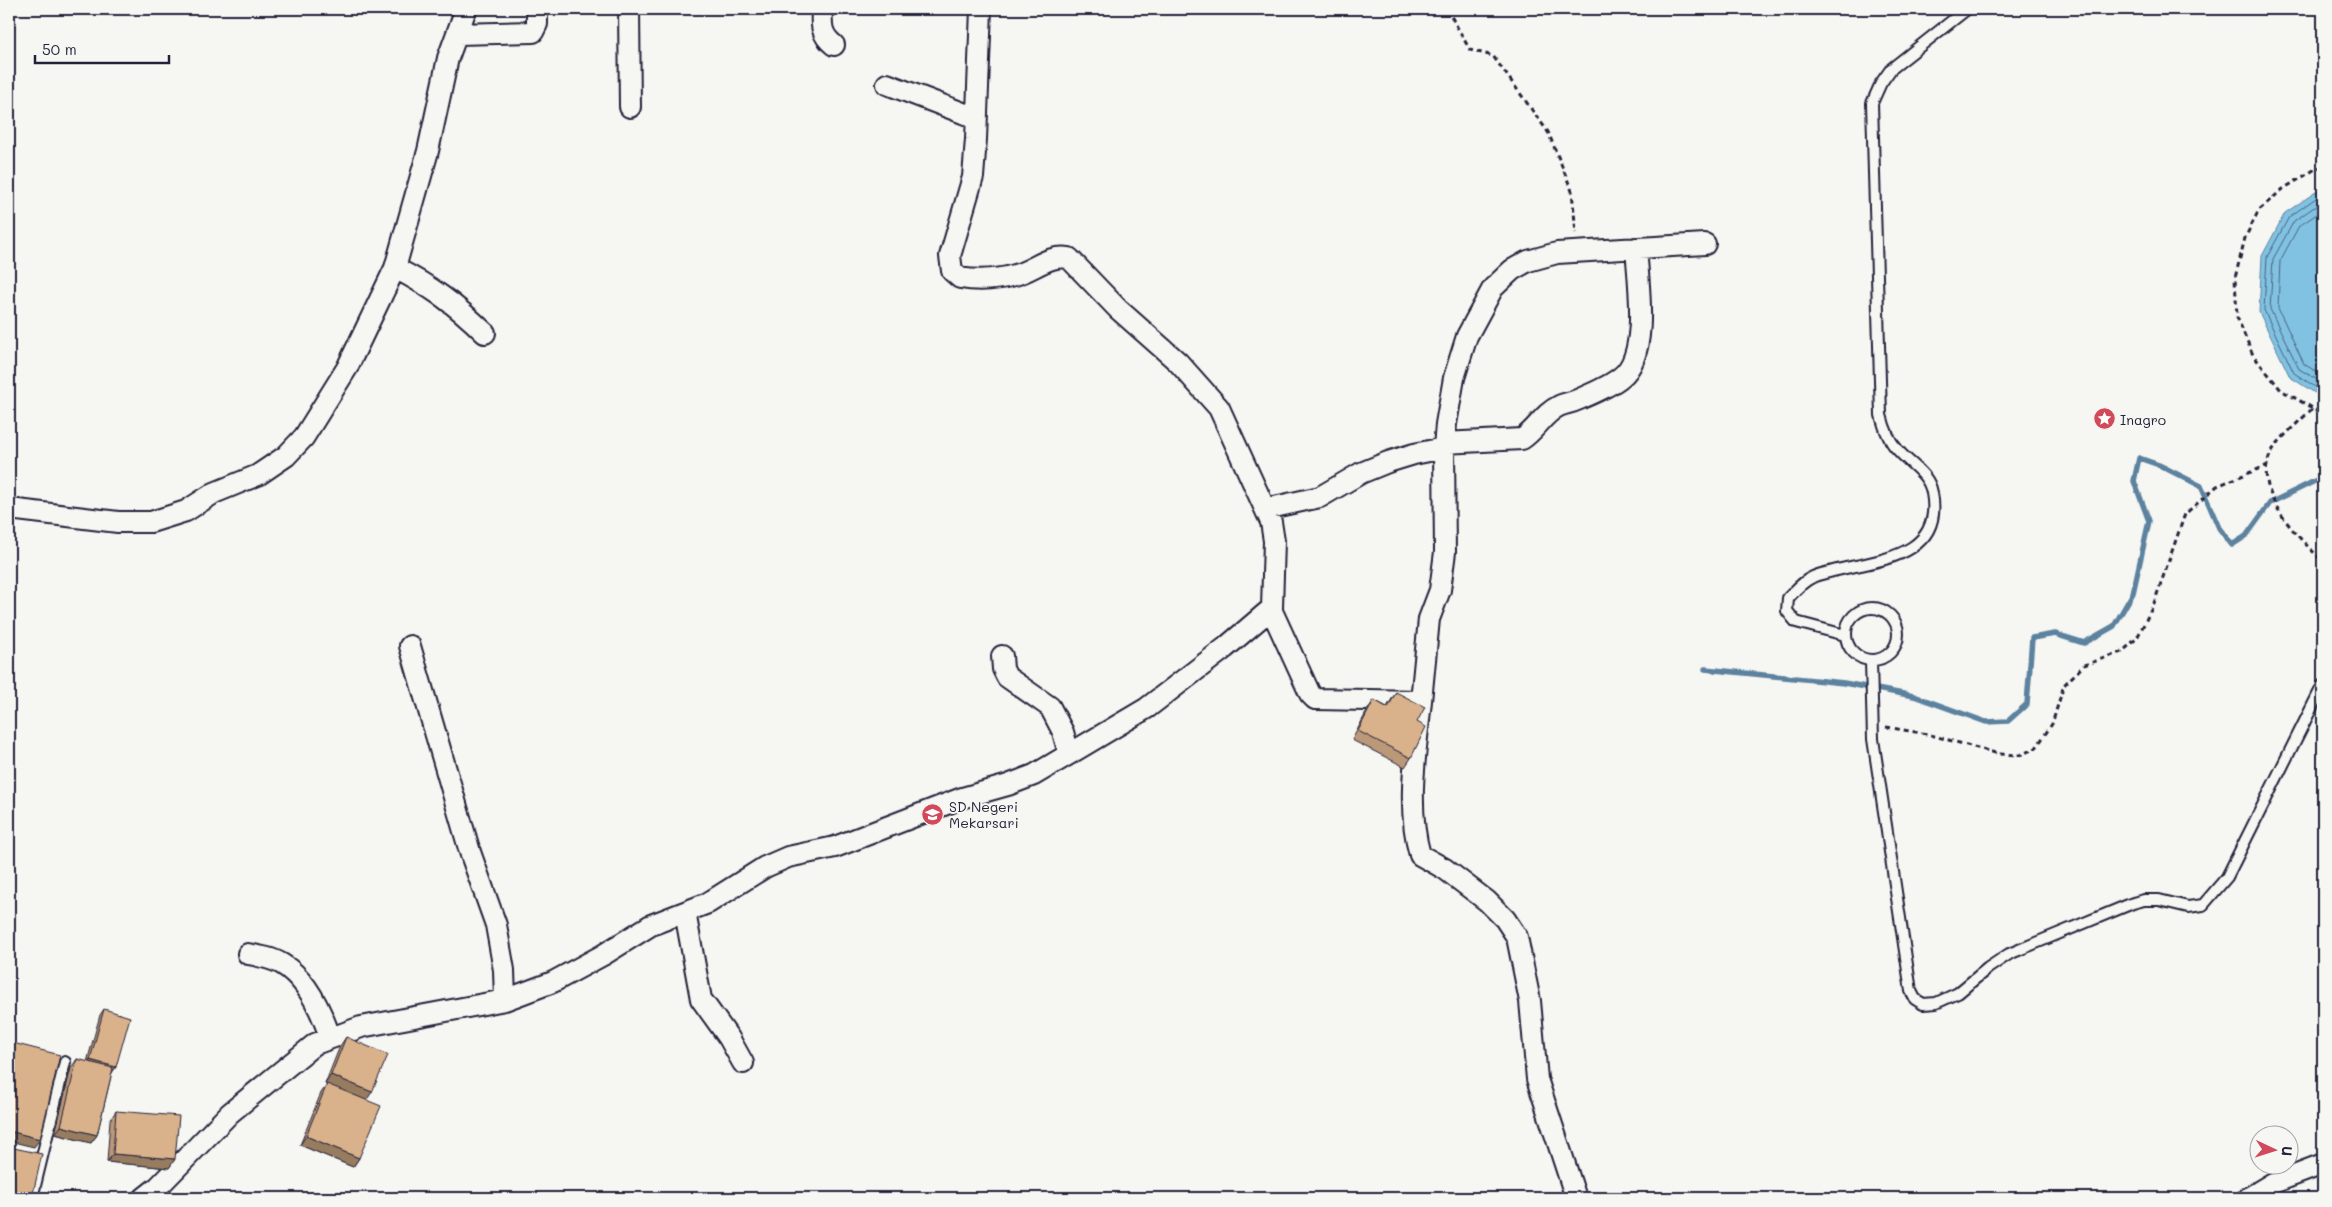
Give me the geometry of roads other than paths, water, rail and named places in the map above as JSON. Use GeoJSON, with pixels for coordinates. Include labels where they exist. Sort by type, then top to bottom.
{"type":"FeatureCollection","features":[{"type":"Feature","properties":{"kind":"street"},"geometry":{"type":"LineString","coordinates":[[9,509],[118,522],[151,522],[186,511],[214,494],[258,475],[286,456],[304,437],[347,368],[395,268],[428,151],[448,58],[466,9]]}},
{"type":"Feature","properties":{"kind":"street"},"geometry":{"type":"LineString","coordinates":[[458,34],[533,32],[537,24],[537,9]]}},
{"type":"Feature","properties":{"kind":"street"},"geometry":{"type":"LineString","coordinates":[[630,9],[630,107]]}},
{"type":"Feature","properties":{"kind":"street"},"geometry":{"type":"LineString","coordinates":[[822,9],[821,26],[826,39],[834,45]]}},
{"type":"Feature","properties":{"kind":"street"},"geometry":{"type":"LineString","coordinates":[[144,1198],[158,1187],[230,1113],[303,1052],[330,1037],[374,1024],[505,1000],[553,982],[603,955],[651,925],[708,903],[765,866],[788,856],[835,847],[962,798],[1008,785],[1034,775],[1147,708],[1219,653],[1271,609],[1273,604],[1274,541],[1271,522],[1219,408],[1178,362],[1118,309],[1069,258],[1058,256],[1014,276],[988,280],[960,278],[952,271],[950,256],[973,177],[980,9]]}},
{"type":"Feature","properties":{"kind":"street"},"geometry":{"type":"LineString","coordinates":[[887,84],[976,118]]}},
{"type":"Feature","properties":{"kind":"street"},"geometry":{"type":"LineString","coordinates":[[1576,1198],[1537,1080],[1530,1001],[1517,937],[1509,923],[1487,901],[1445,869],[1420,855],[1415,834],[1414,771],[1429,619],[1440,590],[1445,552],[1444,445],[1454,378],[1467,336],[1493,288],[1512,270],[1528,261],[1557,252],[1705,244]]}},
{"type":"Feature","properties":{"kind":"street"},"geometry":{"type":"LineString","coordinates":[[1266,509],[1320,497],[1362,473],[1388,462],[1444,445],[1522,439],[1533,432],[1558,406],[1595,392],[1621,377],[1630,368],[1637,347],[1640,299],[1636,248]]}},
{"type":"Feature","properties":{"kind":"street"},"geometry":{"type":"LineString","coordinates":[[395,268],[425,283],[457,306],[485,333]]}},
{"type":"Feature","properties":{"kind":"street"},"geometry":{"type":"LineString","coordinates":[[1271,609],[1310,694],[1316,700],[1421,701]]}},
{"type":"Feature","properties":{"kind":"street"},"geometry":{"type":"LineString","coordinates":[[410,646],[470,852],[496,925],[504,970],[505,1000]]}},
{"type":"Feature","properties":{"kind":"street"},"geometry":{"type":"LineString","coordinates":[[1002,656],[1003,669],[1007,677],[1050,707],[1063,732],[1069,754]]}},
{"type":"Feature","properties":{"kind":"street"},"geometry":{"type":"LineString","coordinates":[[685,912],[701,999],[730,1038],[743,1063]]}},
{"type":"Feature","properties":{"kind":"street"},"geometry":{"type":"LineString","coordinates":[[248,954],[276,961],[289,970],[315,1000],[322,1013],[330,1037]]}},
{"type":"Feature","properties":{"kind":"street"},"geometry":{"type":"LineString","coordinates":[[2248,1198],[2273,1184],[2323,1164]]}},
{"type":"Feature","properties":{"kind":"lane"},"geometry":{"type":"LineString","coordinates":[[1845,635],[1796,622],[1787,611],[1788,598],[1811,577],[1894,556],[1920,543],[1928,532],[1932,514],[1932,492],[1925,476],[1896,449],[1886,432],[1881,415],[1872,103],[1881,83],[1891,69],[1967,9]]}},
{"type":"Feature","properties":{"kind":"lane"},"geometry":{"type":"LineString","coordinates":[[1872,608],[1885,611],[1895,621],[1898,634],[1894,648],[1885,658],[1872,666],[1858,658],[1849,648],[1845,635],[1849,621],[1858,611],[1872,608]]}},
{"type":"Feature","properties":{"kind":"lane"},"geometry":{"type":"LineString","coordinates":[[1872,666],[1872,726],[1884,821],[1911,991],[1915,999],[1923,1004],[1936,1003],[1958,993],[1988,968],[2009,954],[2110,912],[2144,900],[2160,900],[2188,907],[2202,905],[2227,877],[2323,685]]}},
{"type":"Feature","properties":{"kind":"lane"},"geometry":{"type":"LineString","coordinates":[[32,1198],[65,1062]]}},
{"type":"Feature","properties":{"kind":"water"},"geometry":{"type":"Polygon","coordinates":[[[2323,187],[2323,395],[2315,393],[2290,377],[2259,312],[2262,256],[2285,213],[2323,187]]]}},
{"type":"Feature","properties":{"kind":"waterway"},"geometry":{"type":"LineString","coordinates":[[1705,669],[1844,683],[1914,696],[1986,722],[2008,721],[2027,704],[2032,638],[2055,634],[2084,643],[2114,626],[2133,593],[2149,521],[2134,481],[2139,458],[2159,465],[2201,486],[2219,528],[2232,545],[2246,536],[2270,503],[2323,477]]}},
{"type":"Feature","properties":{"kind":"place","name":"Inagro"},"geometry":{"type":"Point","coordinates":[2104,419]}},
{"type":"Feature","properties":{"kind":"place","name":"SD Negeri Mekarsari"},"geometry":{"type":"Point","coordinates":[933,814]}}]}
